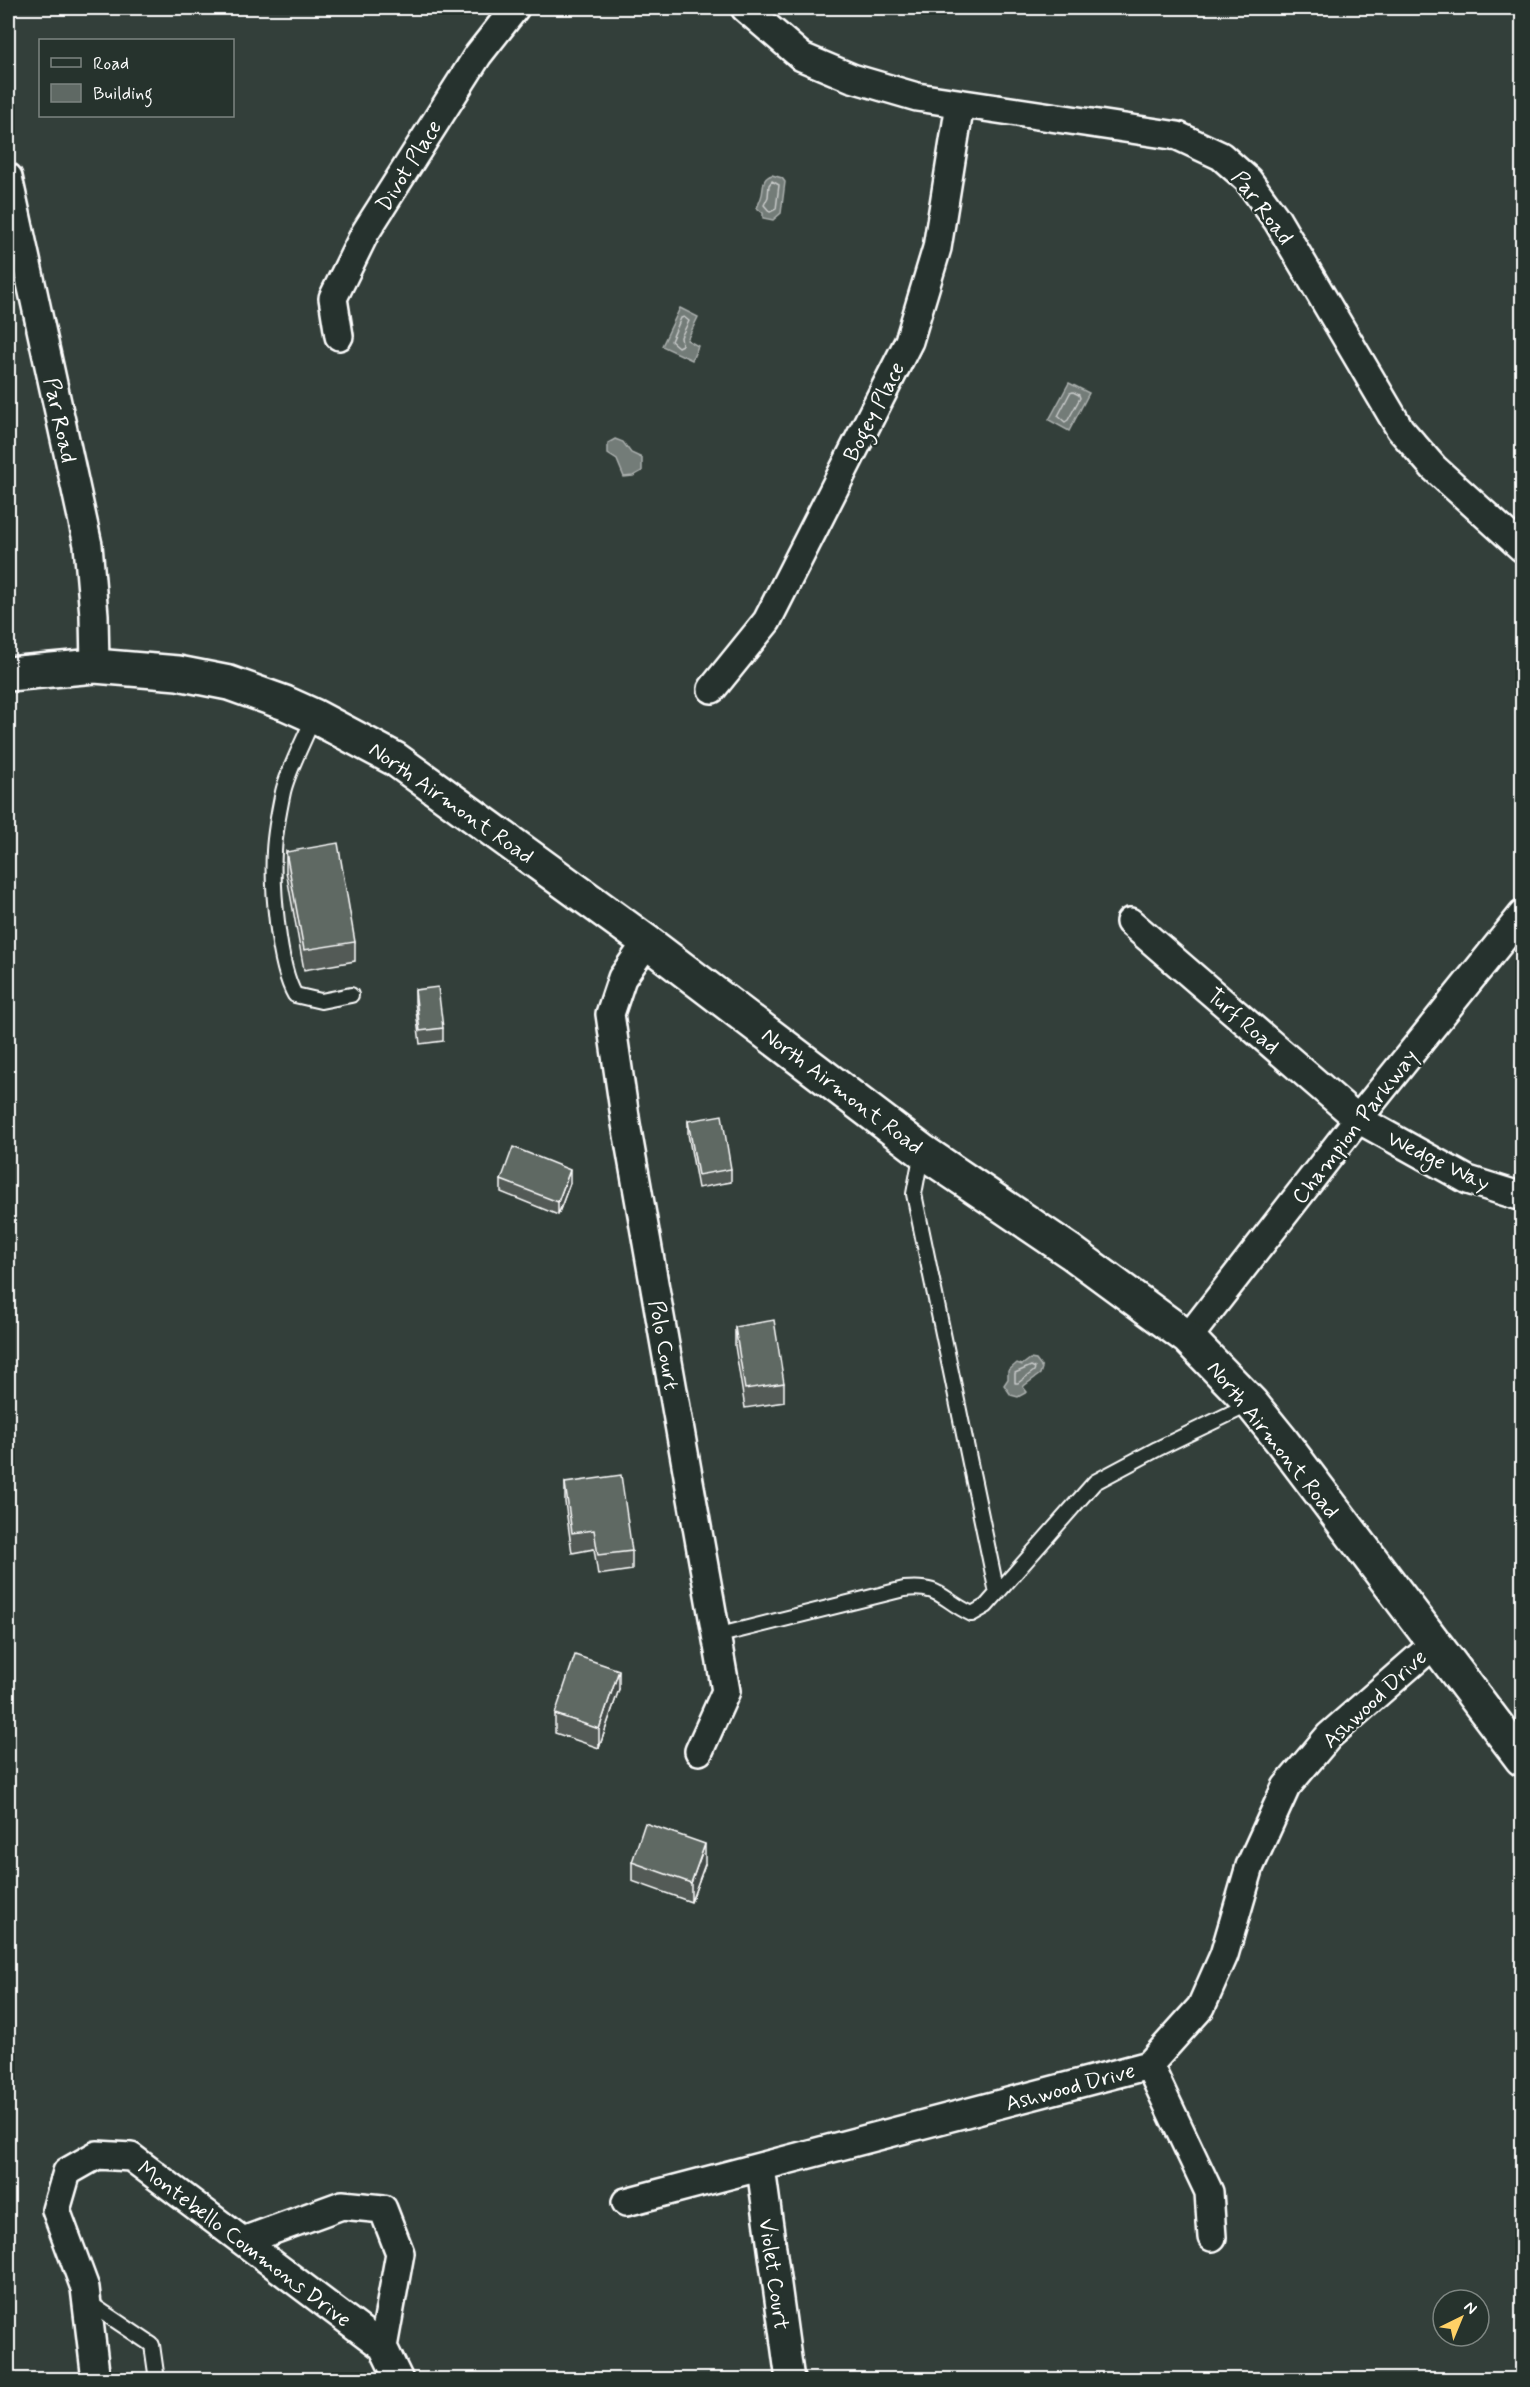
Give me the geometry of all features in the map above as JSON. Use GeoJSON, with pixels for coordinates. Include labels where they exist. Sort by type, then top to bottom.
{"type":"FeatureCollection","features":[{"type":"Feature","properties":{"kind":"street","name":"Divot Place"},"geometry":{"type":"LineString","coordinates":[[339,336],[333,298],[365,233],[478,55],[515,8]]}},
{"type":"Feature","properties":{"kind":"street","name":"Par Road"},"geometry":{"type":"LineString","coordinates":[[745,8],[802,57],[863,81],[917,98],[1178,136],[1221,156],[1248,180],[1277,220],[1400,429],[1434,468],[1522,548]]}},
{"type":"Feature","properties":{"kind":"street","name":"Bogey Place"},"geometry":{"type":"LineString","coordinates":[[712,688],[767,621],[909,341],[937,248],[960,104]]}},
{"type":"Feature","properties":{"kind":"street","name":"Par Road"},"geometry":{"type":"LineString","coordinates":[[8,177],[88,545],[94,615],[95,666]]}},
{"type":"Feature","properties":{"kind":"street","name":"North Airmont Road"},"geometry":{"type":"LineString","coordinates":[[8,674],[95,666],[178,673],[229,683],[314,716],[395,759],[647,942],[922,1151],[1071,1252],[1188,1338],[1251,1403],[1281,1440],[1522,1759]]}},
{"type":"Feature","properties":{"kind":"street","name":"Champion Parkway"},"geometry":{"type":"LineString","coordinates":[[1188,1338],[1522,915]]}},
{"type":"Feature","properties":{"kind":"street","name":"Turf Road"},"geometry":{"type":"LineString","coordinates":[[1130,922],[1359,1119]]}},
{"type":"Feature","properties":{"kind":"street","name":"Polo Court"},"geometry":{"type":"LineString","coordinates":[[647,942],[622,978],[610,1014],[628,1136],[726,1690],[699,1751]]}},
{"type":"Feature","properties":{"kind":"street","name":"Wedge Way"},"geometry":{"type":"LineString","coordinates":[[1359,1119],[1468,1180],[1522,1195]]}},
{"type":"Feature","properties":{"kind":"street","name":"Ashwood Drive"},"geometry":{"type":"LineString","coordinates":[[626,2202],[1149,2065],[1201,2007],[1224,1955],[1250,1866],[1286,1787],[1329,1736],[1434,1644]]}},
{"type":"Feature","properties":{"kind":"street"},"geometry":{"type":"LineString","coordinates":[[1149,2065],[1209,2192],[1212,2237]]}},
{"type":"Feature","properties":{"kind":"street","name":"Montebello Commons Drive"},"geometry":{"type":"LineString","coordinates":[[96,2379],[85,2288],[56,2210],[67,2172],[97,2154],[131,2157],[383,2347],[399,2379]]}},
{"type":"Feature","properties":{"kind":"street","name":"Violet Court"},"geometry":{"type":"LineString","coordinates":[[761,2168],[789,2379]]}},
{"type":"Feature","properties":{"kind":"street"},"geometry":{"type":"LineString","coordinates":[[243,2241],[342,2205],[383,2209],[400,2253],[383,2347]]}},
{"type":"Feature","properties":{"kind":"lane"},"geometry":{"type":"LineString","coordinates":[[314,716],[283,790],[278,821],[274,851],[276,901],[281,941],[290,988],[295,995],[321,1001],[351,995]]}},
{"type":"Feature","properties":{"kind":"lane"},"geometry":{"type":"LineString","coordinates":[[922,1151],[914,1194],[997,1593]]}},
{"type":"Feature","properties":{"kind":"lane"},"geometry":{"type":"LineString","coordinates":[[716,1636],[904,1589],[921,1587],[935,1590],[958,1608],[972,1614],[986,1606],[1095,1482],[1251,1403]]}},
{"type":"Feature","properties":{"kind":"lane"},"geometry":{"type":"LineString","coordinates":[[86,2300],[152,2344],[157,2379]]}},
{"type":"Feature","properties":{"kind":"water"},"geometry":{"type":"Polygon","coordinates":[[[772,175],[782,178],[785,182],[781,213],[773,220],[763,218],[763,213],[757,208],[764,181],[772,175]]]}},
{"type":"Feature","properties":{"kind":"water"},"geometry":{"type":"Polygon","coordinates":[[[680,308],[698,317],[687,340],[698,346],[692,360],[662,346],[680,308]]]}},
{"type":"Feature","properties":{"kind":"water"},"geometry":{"type":"Polygon","coordinates":[[[1069,383],[1089,393],[1069,431],[1049,420],[1069,383]]]}},
{"type":"Feature","properties":{"kind":"water"},"geometry":{"type":"Polygon","coordinates":[[[615,439],[623,442],[631,453],[642,458],[642,471],[633,476],[624,477],[617,460],[608,454],[608,443],[615,439]]]}},
{"type":"Feature","properties":{"kind":"water"},"geometry":{"type":"Polygon","coordinates":[[[1030,1359],[1036,1360],[1042,1368],[1040,1374],[1023,1387],[1027,1392],[1018,1397],[1011,1395],[1004,1385],[1008,1379],[1008,1371],[1017,1363],[1022,1365],[1030,1359]]]}},
{"type":"Feature","properties":{"kind":"building"},"geometry":{"type":"Polygon","coordinates":[[[338,843],[355,942],[304,950],[286,852],[338,843]]]}},
{"type":"Feature","properties":{"kind":"building"},"geometry":{"type":"Polygon","coordinates":[[[438,987],[443,1028],[420,1031],[415,990],[438,987]]]}},
{"type":"Feature","properties":{"kind":"building"},"geometry":{"type":"Polygon","coordinates":[[[722,1115],[731,1169],[698,1175],[688,1121],[722,1115]]]}},
{"type":"Feature","properties":{"kind":"building"},"geometry":{"type":"Polygon","coordinates":[[[513,1147],[570,1170],[558,1202],[501,1180],[513,1147]]]}},
{"type":"Feature","properties":{"kind":"building"},"geometry":{"type":"Polygon","coordinates":[[[774,1320],[784,1383],[745,1389],[735,1327],[774,1320]]]}},
{"type":"Feature","properties":{"kind":"building"},"geometry":{"type":"Polygon","coordinates":[[[621,1475],[632,1551],[598,1555],[594,1530],[572,1533],[565,1483],[621,1475]]]}},
{"type":"Feature","properties":{"kind":"building"},"geometry":{"type":"Polygon","coordinates":[[[575,1655],[619,1670],[599,1729],[555,1714],[575,1655]]]}},
{"type":"Feature","properties":{"kind":"building"},"geometry":{"type":"Polygon","coordinates":[[[645,1823],[705,1844],[691,1883],[632,1862],[645,1823]]]}}]}
